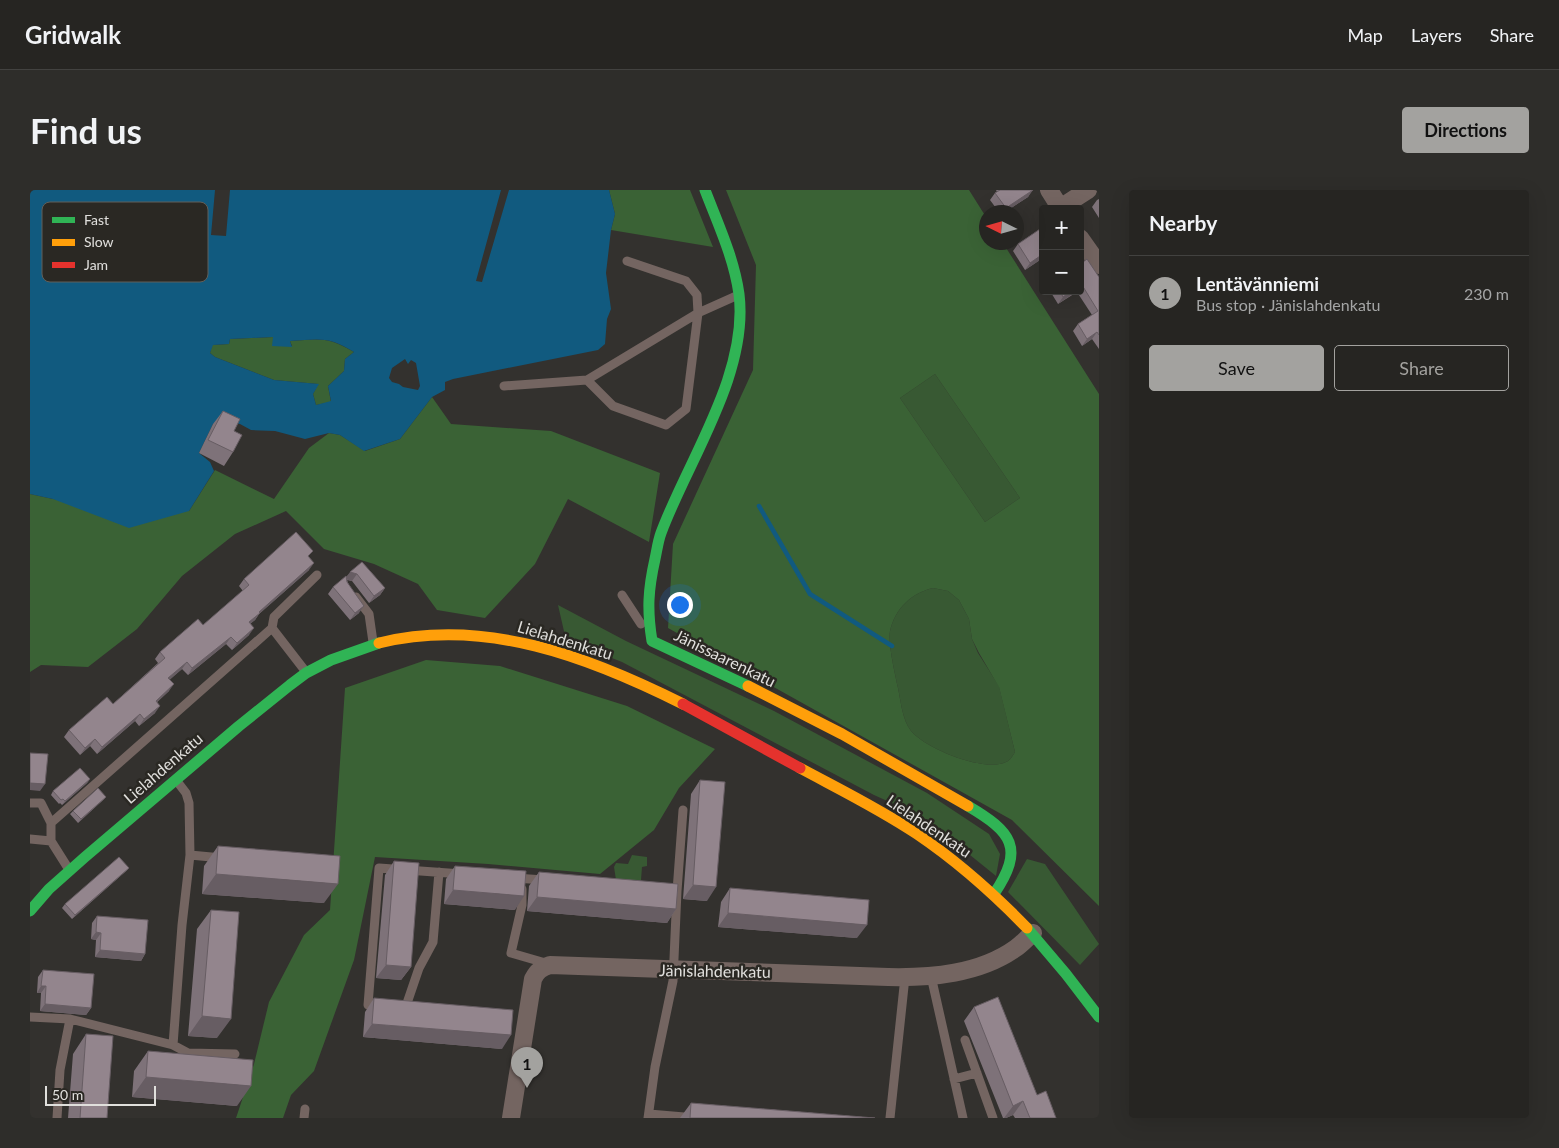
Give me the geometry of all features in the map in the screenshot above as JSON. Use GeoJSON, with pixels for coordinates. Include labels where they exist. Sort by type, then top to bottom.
{"type":"FeatureCollection","features":[{"type":"Feature","properties":{"kind":"street","name":"Jänissaarenkatu"},"geometry":{"type":"LineString","coordinates":[[704,190],[732,262],[739,294],[739,332],[730,376],[660,534],[650,586],[648,615],[652,640],[827,726],[966,805],[1001,828],[1011,845],[1010,865],[1005,878],[994,894]]}},
{"type":"Feature","properties":{"kind":"street"},"geometry":{"type":"LineString","coordinates":[[1049,190],[1058,205]]}},
{"type":"Feature","properties":{"kind":"street"},"geometry":{"type":"LineString","coordinates":[[1065,205],[1088,190]]}},
{"type":"Feature","properties":{"kind":"street"},"geometry":{"type":"LineString","coordinates":[[1084,244],[1099,265]]}},
{"type":"Feature","properties":{"kind":"street","name":"Lielahdenkatu"},"geometry":{"type":"LineString","coordinates":[[30,911],[46,891],[260,707],[307,673],[336,657],[401,638],[434,634],[464,634],[498,638],[565,653],[615,672],[706,717],[890,817],[933,844],[994,894],[1033,933],[1075,984],[1099,1017]]}},
{"type":"Feature","properties":{"kind":"street","name":"Jänislahdenkatu"},"geometry":{"type":"LineString","coordinates":[[550,965],[905,977],[931,976],[994,961],[1016,948],[1033,933]]}},
{"type":"Feature","properties":{"kind":"street"},"geometry":{"type":"LineString","coordinates":[[511,1118],[521,1019],[533,979],[542,967],[550,965]]}},
{"type":"Feature","properties":{"kind":"lane"},"geometry":{"type":"LineString","coordinates":[[587,380],[613,406],[666,425],[686,409],[698,313],[697,295],[686,281],[627,261]]}},
{"type":"Feature","properties":{"kind":"lane"},"geometry":{"type":"LineString","coordinates":[[504,386],[587,380],[698,313],[739,294]]}},
{"type":"Feature","properties":{"kind":"lane"},"geometry":{"type":"LineString","coordinates":[[51,823],[272,628],[274,617],[317,575]]}},
{"type":"Feature","properties":{"kind":"lane"},"geometry":{"type":"LineString","coordinates":[[352,592],[369,614],[373,645]]}},
{"type":"Feature","properties":{"kind":"lane"},"geometry":{"type":"LineString","coordinates":[[622,595],[652,640]]}},
{"type":"Feature","properties":{"kind":"lane"},"geometry":{"type":"LineString","coordinates":[[272,628],[307,673]]}},
{"type":"Feature","properties":{"kind":"lane"},"geometry":{"type":"LineString","coordinates":[[173,1045],[182,925],[190,855],[188,803],[186,793],[176,780]]}},
{"type":"Feature","properties":{"kind":"lane"},"geometry":{"type":"LineString","coordinates":[[30,803],[41,803],[51,823],[51,841],[70,871]]}},
{"type":"Feature","properties":{"kind":"lane"},"geometry":{"type":"LineString","coordinates":[[684,810],[672,890],[674,970],[648,1116],[696,1118]]}},
{"type":"Feature","properties":{"kind":"lane"},"geometry":{"type":"LineString","coordinates":[[30,839],[51,841]]}},
{"type":"Feature","properties":{"kind":"lane"},"geometry":{"type":"LineString","coordinates":[[190,855],[229,858]]}},
{"type":"Feature","properties":{"kind":"lane"},"geometry":{"type":"LineString","coordinates":[[439,872],[434,942],[400,1008],[368,1005],[379,868],[439,872],[476,875]]}},
{"type":"Feature","properties":{"kind":"lane"},"geometry":{"type":"LineString","coordinates":[[504,877],[552,881]]}},
{"type":"Feature","properties":{"kind":"lane"},"geometry":{"type":"LineString","coordinates":[[523,879],[522,905],[511,952],[550,965]]}},
{"type":"Feature","properties":{"kind":"lane"},"geometry":{"type":"LineString","coordinates":[[931,976],[963,1118]]}},
{"type":"Feature","properties":{"kind":"lane"},"geometry":{"type":"LineString","coordinates":[[890,1118],[905,977]]}},
{"type":"Feature","properties":{"kind":"lane"},"geometry":{"type":"LineString","coordinates":[[30,1017],[70,1019],[173,1045],[188,1053],[235,1054]]}},
{"type":"Feature","properties":{"kind":"lane"},"geometry":{"type":"LineString","coordinates":[[57,1118],[60,1070],[70,1019]]}},
{"type":"Feature","properties":{"kind":"lane"},"geometry":{"type":"LineString","coordinates":[[965,1040],[993,1118]]}},
{"type":"Feature","properties":{"kind":"lane"},"geometry":{"type":"LineString","coordinates":[[954,1079],[977,1073]]}},
{"type":"Feature","properties":{"kind":"green space"},"geometry":{"type":"Polygon","coordinates":[[[609,190],[690,190],[713,247],[611,230],[615,214],[609,190]]]}},
{"type":"Feature","properties":{"kind":"green space"},"geometry":{"type":"Polygon","coordinates":[[[726,190],[969,190],[979,206],[979,250],[1007,250],[1099,394],[1099,906],[1012,820],[668,628],[673,544],[753,370],[756,265],[726,190]],[[935,374],[900,398],[985,522],[1020,498],[935,374]],[[933,588],[911,598],[900,609],[892,623],[890,643],[902,710],[911,731],[943,752],[957,758],[986,764],[998,764],[1008,761],[1015,752],[999,687],[972,639],[969,619],[959,600],[948,591],[933,588]]]}},
{"type":"Feature","properties":{"kind":"green space"},"geometry":{"type":"Polygon","coordinates":[[[273,337],[273,346],[292,346],[290,341],[323,340],[337,343],[354,352],[345,359],[344,371],[328,386],[331,402],[316,405],[313,394],[318,384],[274,380],[215,357],[210,353],[212,345],[229,344],[230,339],[273,337]]]}},
{"type":"Feature","properties":{"kind":"green space"},"geometry":{"type":"Polygon","coordinates":[[[935,374],[1020,498],[985,522],[900,398],[935,374]]]}},
{"type":"Feature","properties":{"kind":"green space"},"geometry":{"type":"Polygon","coordinates":[[[432,397],[451,424],[551,431],[660,473],[649,542],[568,499],[535,564],[485,618],[437,610],[418,584],[374,564],[324,549],[286,511],[235,534],[182,576],[137,629],[88,667],[41,665],[30,672],[30,494],[53,499],[189,511],[215,470],[274,499],[309,448],[329,433],[340,435],[365,451],[400,439],[432,397]]]}},
{"type":"Feature","properties":{"kind":"green space"},"geometry":{"type":"Polygon","coordinates":[[[933,588],[948,591],[959,600],[969,619],[972,639],[978,653],[999,686],[1015,752],[1008,761],[998,764],[986,764],[957,758],[919,738],[911,731],[906,721],[892,659],[890,631],[892,623],[905,603],[925,590],[933,588]]]}},
{"type":"Feature","properties":{"kind":"green space"},"geometry":{"type":"Polygon","coordinates":[[[558,605],[626,641],[774,711],[927,793],[989,834],[1000,854],[996,876],[923,817],[874,795],[622,662],[566,640],[558,605]]]}},
{"type":"Feature","properties":{"kind":"green space"},"geometry":{"type":"Polygon","coordinates":[[[426,660],[500,666],[627,706],[715,749],[679,788],[654,830],[600,874],[488,864],[375,857],[354,960],[314,1071],[291,1095],[283,1118],[236,1118],[254,1064],[269,1002],[304,935],[330,910],[345,688],[426,660]]]}},
{"type":"Feature","properties":{"kind":"green space"},"geometry":{"type":"Polygon","coordinates":[[[632,855],[647,857],[647,866],[642,867],[641,880],[616,880],[614,867],[616,863],[628,864],[632,855]]]}},
{"type":"Feature","properties":{"kind":"green space"},"geometry":{"type":"Polygon","coordinates":[[[1027,859],[1045,864],[1099,944],[1080,965],[1008,892],[1027,859]]]}},
{"type":"Feature","properties":{"kind":"water"},"geometry":{"type":"Polygon","coordinates":[[[30,190],[609,190],[615,214],[611,230],[606,273],[611,309],[607,319],[605,344],[598,350],[445,382],[445,390],[432,397],[400,439],[364,451],[340,435],[329,433],[305,439],[275,431],[251,430],[240,424],[222,420],[213,424],[199,453],[210,462],[214,471],[189,511],[129,528],[53,499],[30,494],[30,190]],[[273,337],[230,339],[229,344],[213,345],[210,353],[215,357],[274,380],[319,384],[313,394],[316,405],[331,401],[328,386],[344,371],[345,359],[354,352],[338,343],[324,340],[290,341],[292,347],[272,346],[273,337]],[[405,359],[392,368],[389,378],[392,382],[403,387],[418,390],[420,386],[416,363],[411,360],[408,364],[405,359]]]}},
{"type":"Feature","properties":{"kind":"pier"},"geometry":{"type":"Polygon","coordinates":[[[215,190],[230,190],[226,236],[211,235],[215,190]]]}},
{"type":"Feature","properties":{"kind":"pier"},"geometry":{"type":"Polygon","coordinates":[[[501,190],[509,190],[482,282],[476,281],[501,190]]]}},
{"type":"Feature","properties":{"kind":"building"},"geometry":{"type":"Polygon","coordinates":[[[1000,190],[1033,190],[1010,205],[1004,205],[995,193],[1000,190]]]}},
{"type":"Feature","properties":{"kind":"building"},"geometry":{"type":"Polygon","coordinates":[[[1039,230],[1039,257],[1030,263],[1022,250],[1024,250],[1024,240],[1039,230]]]}},
{"type":"Feature","properties":{"kind":"building"},"geometry":{"type":"Polygon","coordinates":[[[1087,259],[1099,277],[1099,335],[1097,332],[1087,339],[1078,324],[1098,311],[1084,288],[1084,261],[1087,259]]]}},
{"type":"Feature","properties":{"kind":"building"},"geometry":{"type":"Polygon","coordinates":[[[223,411],[240,419],[234,431],[242,435],[233,452],[208,440],[223,411]]]}},
{"type":"Feature","properties":{"kind":"building"},"geometry":{"type":"Polygon","coordinates":[[[296,532],[313,551],[308,556],[314,563],[249,622],[254,628],[237,643],[231,637],[192,668],[187,662],[168,678],[174,684],[156,701],[160,706],[144,719],[140,714],[102,747],[95,739],[85,748],[69,730],[107,697],[113,704],[165,658],[160,652],[198,619],[203,625],[249,585],[244,579],[296,532]]]}},
{"type":"Feature","properties":{"kind":"building"},"geometry":{"type":"Polygon","coordinates":[[[362,562],[385,588],[374,596],[357,574],[350,572],[362,562]]]}},
{"type":"Feature","properties":{"kind":"building"},"geometry":{"type":"Polygon","coordinates":[[[346,576],[347,582],[364,606],[355,613],[333,587],[346,576]]]}},
{"type":"Feature","properties":{"kind":"building"},"geometry":{"type":"Polygon","coordinates":[[[30,753],[48,754],[45,784],[30,783],[30,753]]]}},
{"type":"Feature","properties":{"kind":"building"},"geometry":{"type":"Polygon","coordinates":[[[80,768],[90,779],[65,801],[61,800],[53,791],[80,768]]]}},
{"type":"Feature","properties":{"kind":"building"},"geometry":{"type":"Polygon","coordinates":[[[700,780],[725,782],[716,887],[693,885],[700,780]]]}},
{"type":"Feature","properties":{"kind":"building"},"geometry":{"type":"Polygon","coordinates":[[[98,788],[106,797],[81,819],[73,811],[98,788]]]}},
{"type":"Feature","properties":{"kind":"building"},"geometry":{"type":"Polygon","coordinates":[[[218,846],[340,856],[338,884],[216,874],[218,846]]]}},
{"type":"Feature","properties":{"kind":"building"},"geometry":{"type":"Polygon","coordinates":[[[119,857],[129,868],[75,915],[65,904],[119,857]]]}},
{"type":"Feature","properties":{"kind":"building"},"geometry":{"type":"Polygon","coordinates":[[[394,861],[419,863],[411,967],[386,965],[394,861]]]}},
{"type":"Feature","properties":{"kind":"building"},"geometry":{"type":"Polygon","coordinates":[[[455,866],[526,871],[524,896],[453,890],[455,866]]]}},
{"type":"Feature","properties":{"kind":"building"},"geometry":{"type":"Polygon","coordinates":[[[539,872],[678,884],[676,909],[537,897],[539,872]]]}},
{"type":"Feature","properties":{"kind":"building"},"geometry":{"type":"Polygon","coordinates":[[[730,888],[869,900],[867,925],[728,913],[730,888]]]}},
{"type":"Feature","properties":{"kind":"building"},"geometry":{"type":"Polygon","coordinates":[[[211,910],[239,912],[231,1019],[202,1016],[211,910]]]}},
{"type":"Feature","properties":{"kind":"building"},"geometry":{"type":"Polygon","coordinates":[[[97,916],[148,920],[145,954],[100,950],[101,933],[96,932],[97,916]]]}},
{"type":"Feature","properties":{"kind":"building"},"geometry":{"type":"Polygon","coordinates":[[[43,970],[94,974],[91,1008],[45,1004],[46,986],[41,986],[43,970]]]}},
{"type":"Feature","properties":{"kind":"building"},"geometry":{"type":"Polygon","coordinates":[[[998,997],[1037,1095],[1046,1091],[1056,1118],[1030,1118],[1023,1101],[1013,1106],[974,1007],[998,997]]]}},
{"type":"Feature","properties":{"kind":"building"},"geometry":{"type":"Polygon","coordinates":[[[374,998],[513,1010],[511,1035],[372,1024],[374,998]]]}},
{"type":"Feature","properties":{"kind":"building"},"geometry":{"type":"Polygon","coordinates":[[[86,1034],[113,1036],[107,1118],[80,1118],[86,1034]]]}},
{"type":"Feature","properties":{"kind":"building"},"geometry":{"type":"Polygon","coordinates":[[[148,1051],[253,1060],[251,1086],[146,1077],[148,1051]]]}},
{"type":"Feature","properties":{"kind":"building"},"geometry":{"type":"Polygon","coordinates":[[[691,1103],[875,1118],[690,1118],[691,1103]]]}},
{"type":"Feature","properties":{"kind":"waterway"},"geometry":{"type":"LineString","coordinates":[[759,506],[810,594],[892,646]]}},
{"type":"Feature","properties":{"kind":"traffic: fast"},"geometry":{"type":"LineString","coordinates":[[705,190],[725,241],[737,281],[740,324],[735,355],[726,386],[660,536],[651,581],[649,619],[652,641],[748,686]]}},
{"type":"Feature","properties":{"kind":"traffic: fast"},"geometry":{"type":"LineString","coordinates":[[30,911],[49,889],[85,857],[290,685],[306,673],[331,660],[379,643]]}},
{"type":"Feature","properties":{"kind":"traffic: fast"},"geometry":{"type":"LineString","coordinates":[[968,806],[995,824],[1004,833],[1009,842],[1011,853],[1009,864],[1004,878],[994,894]]}},
{"type":"Feature","properties":{"kind":"traffic: fast"},"geometry":{"type":"LineString","coordinates":[[1027,928],[1099,1017]]}},
{"type":"Feature","properties":{"kind":"traffic: slow"},"geometry":{"type":"LineString","coordinates":[[379,643],[419,636],[458,635],[497,638],[536,646],[574,657],[611,671],[683,704]]}},
{"type":"Feature","properties":{"kind":"traffic: slow"},"geometry":{"type":"LineString","coordinates":[[748,686],[842,734],[968,806]]}},
{"type":"Feature","properties":{"kind":"traffic: slow"},"geometry":{"type":"LineString","coordinates":[[800,768],[889,816],[932,844],[974,878],[1027,928]]}},
{"type":"Feature","properties":{"kind":"traffic: jam"},"geometry":{"type":"LineString","coordinates":[[683,704],[800,768]]}},
{"type":"Feature","properties":{"kind":"place","name":"Lentävänniemi"},"geometry":{"type":"Point","coordinates":[527,1088]}}]}
